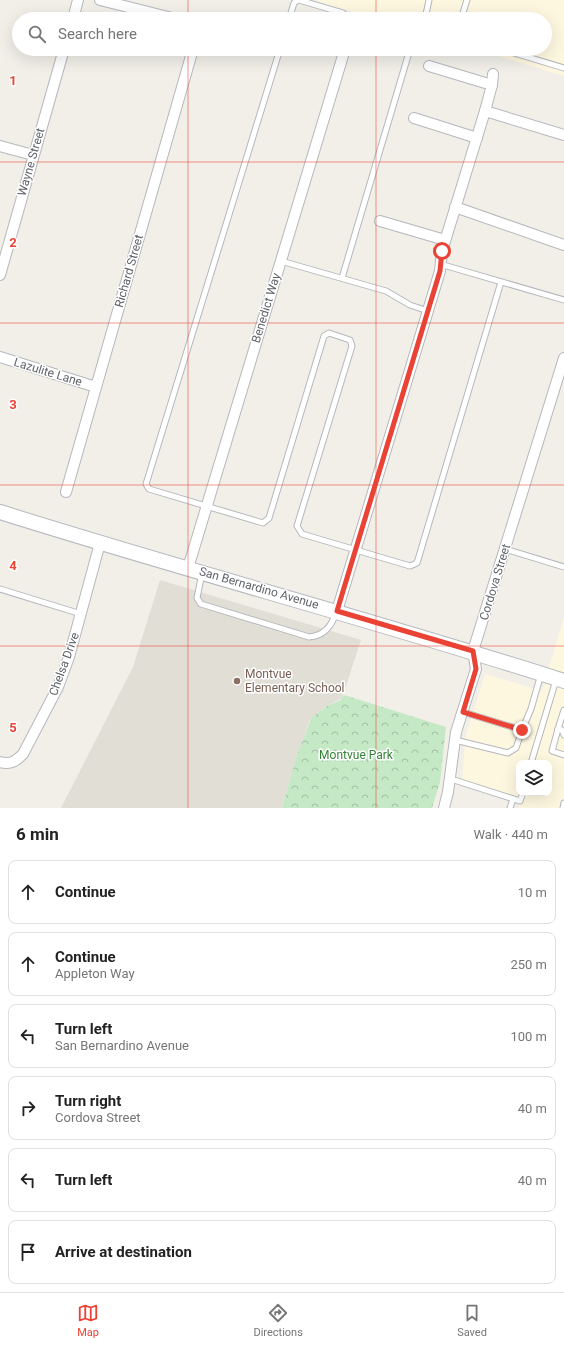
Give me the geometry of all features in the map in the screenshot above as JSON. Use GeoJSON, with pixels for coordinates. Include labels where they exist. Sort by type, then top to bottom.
{"type":"FeatureCollection","features":[{"type":"Feature","properties":{"kind":"main road","name":"San Bernardino Avenue"},"geometry":{"type":"LineString","coordinates":[[0,512],[100,543],[473,651],[560,679]]}},
{"type":"Feature","properties":{"kind":"street"},"geometry":{"type":"LineString","coordinates":[[75,12],[78,0]]}},
{"type":"Feature","properties":{"kind":"street"},"geometry":{"type":"LineString","coordinates":[[100,0],[148,12]]}},
{"type":"Feature","properties":{"kind":"street","name":"Wayne Street"},"geometry":{"type":"LineString","coordinates":[[0,275],[62,56]]}},
{"type":"Feature","properties":{"kind":"street","name":"Richard Street"},"geometry":{"type":"LineString","coordinates":[[66,492],[191,56]]}},
{"type":"Feature","properties":{"kind":"street","name":"Benedict Way"},"geometry":{"type":"LineString","coordinates":[[188,568],[343,56]]}},
{"type":"Feature","properties":{"kind":"street"},"geometry":{"type":"LineString","coordinates":[[429,66],[492,85]]}},
{"type":"Feature","properties":{"kind":"street"},"geometry":{"type":"LineString","coordinates":[[337,611],[428,311],[440,268],[445,240],[485,111],[492,85],[493,74]]}},
{"type":"Feature","properties":{"kind":"street"},"geometry":{"type":"LineString","coordinates":[[485,111],[564,135]]}},
{"type":"Feature","properties":{"kind":"street"},"geometry":{"type":"LineString","coordinates":[[414,118],[477,138]]}},
{"type":"Feature","properties":{"kind":"street"},"geometry":{"type":"LineString","coordinates":[[0,146],[33,155]]}},
{"type":"Feature","properties":{"kind":"street"},"geometry":{"type":"LineString","coordinates":[[455,207],[564,245]]}},
{"type":"Feature","properties":{"kind":"street"},"geometry":{"type":"LineString","coordinates":[[380,221],[445,240]]}},
{"type":"Feature","properties":{"kind":"street","name":"Lazulite Lane"},"geometry":{"type":"LineString","coordinates":[[0,357],[96,386]]}},
{"type":"Feature","properties":{"kind":"street","name":"Cordova Street"},"geometry":{"type":"LineString","coordinates":[[444,808],[456,740],[476,669],[473,651],[564,358]]}},
{"type":"Feature","properties":{"kind":"street","name":"Chelsa Drive"},"geometry":{"type":"LineString","coordinates":[[0,762],[5,764],[14,762],[23,754],[58,687],[69,657],[100,543]]}},
{"type":"Feature","properties":{"kind":"lane"},"geometry":{"type":"LineString","coordinates":[[291,12],[294,3],[299,0],[338,12]]}},
{"type":"Feature","properties":{"kind":"lane"},"geometry":{"type":"LineString","coordinates":[[426,12],[429,0]]}},
{"type":"Feature","properties":{"kind":"lane"},"geometry":{"type":"LineString","coordinates":[[463,12],[467,0]]}},
{"type":"Feature","properties":{"kind":"lane"},"geometry":{"type":"LineString","coordinates":[[278,56],[146,484],[149,489],[207,505],[263,523],[269,518],[324,336],[329,333],[350,340],[352,346],[297,526],[302,534],[410,566],[417,563],[501,282]]}},
{"type":"Feature","properties":{"kind":"lane"},"geometry":{"type":"LineString","coordinates":[[342,278],[408,56]]}},
{"type":"Feature","properties":{"kind":"lane"},"geometry":{"type":"LineString","coordinates":[[524,56],[564,68]]}},
{"type":"Feature","properties":{"kind":"lane"},"geometry":{"type":"LineString","coordinates":[[281,261],[391,293],[410,305],[428,311]]}},
{"type":"Feature","properties":{"kind":"lane"},"geometry":{"type":"LineString","coordinates":[[440,268],[501,282],[564,300]]}},
{"type":"Feature","properties":{"kind":"lane"},"geometry":{"type":"LineString","coordinates":[[505,549],[564,567]]}},
{"type":"Feature","properties":{"kind":"lane"},"geometry":{"type":"LineString","coordinates":[[203,572],[196,598],[201,604],[309,637],[321,634],[329,628],[337,611]]}},
{"type":"Feature","properties":{"kind":"lane"},"geometry":{"type":"LineString","coordinates":[[0,589],[81,614]]}},
{"type":"Feature","properties":{"kind":"lane"},"geometry":{"type":"LineString","coordinates":[[456,740],[508,753],[516,748],[531,709],[542,674]]}},
{"type":"Feature","properties":{"kind":"lane"},"geometry":{"type":"LineString","coordinates":[[532,760],[560,679]]}},
{"type":"Feature","properties":{"kind":"lane"},"geometry":{"type":"LineString","coordinates":[[564,710],[562,731],[552,751],[564,754]]}},
{"type":"Feature","properties":{"kind":"lane"},"geometry":{"type":"LineString","coordinates":[[463,712],[522,730]]}},
{"type":"Feature","properties":{"kind":"lane"},"geometry":{"type":"LineString","coordinates":[[450,779],[520,801],[521,796]]}},
{"type":"Feature","properties":{"kind":"lane"},"geometry":{"type":"LineString","coordinates":[[510,808],[513,799]]}},
{"type":"Feature","properties":{"kind":"lane"},"geometry":{"type":"LineString","coordinates":[[563,808],[564,803]]}},
{"type":"Feature","properties":{"kind":"shaded area"},"geometry":{"type":"Polygon","coordinates":[[[314,0],[564,0],[564,76],[498,56],[552,56],[552,12],[354,12],[314,0]]]}},
{"type":"Feature","properties":{"kind":"shaded area","name":"Montvue Elementary School"},"geometry":{"type":"Polygon","coordinates":[[[160,580],[361,640],[342,698],[327,706],[309,721],[298,751],[282,808],[61,808],[133,667],[160,580]]]}},
{"type":"Feature","properties":{"kind":"shaded area"},"geometry":{"type":"Polygon","coordinates":[[[564,617],[564,808],[518,808],[520,802],[462,783],[465,739],[485,674],[542,691],[564,617]]]}},
{"type":"Feature","properties":{"kind":"green space","name":"Montvue Park"},"geometry":{"type":"Polygon","coordinates":[[[344,695],[446,727],[440,782],[432,808],[282,808],[298,751],[311,718],[327,706],[341,700],[344,695]]]}},
{"type":"Feature","properties":{"kind":"place","name":"Montvue Elementary School"},"geometry":{"type":"Point","coordinates":[237,681]}},
{"type":"Feature","properties":{"kind":"route"},"geometry":{"type":"LineString","coordinates":[[442,251],[440,271],[337,611],[473,651],[476,669],[463,712],[522,730]]}}]}
